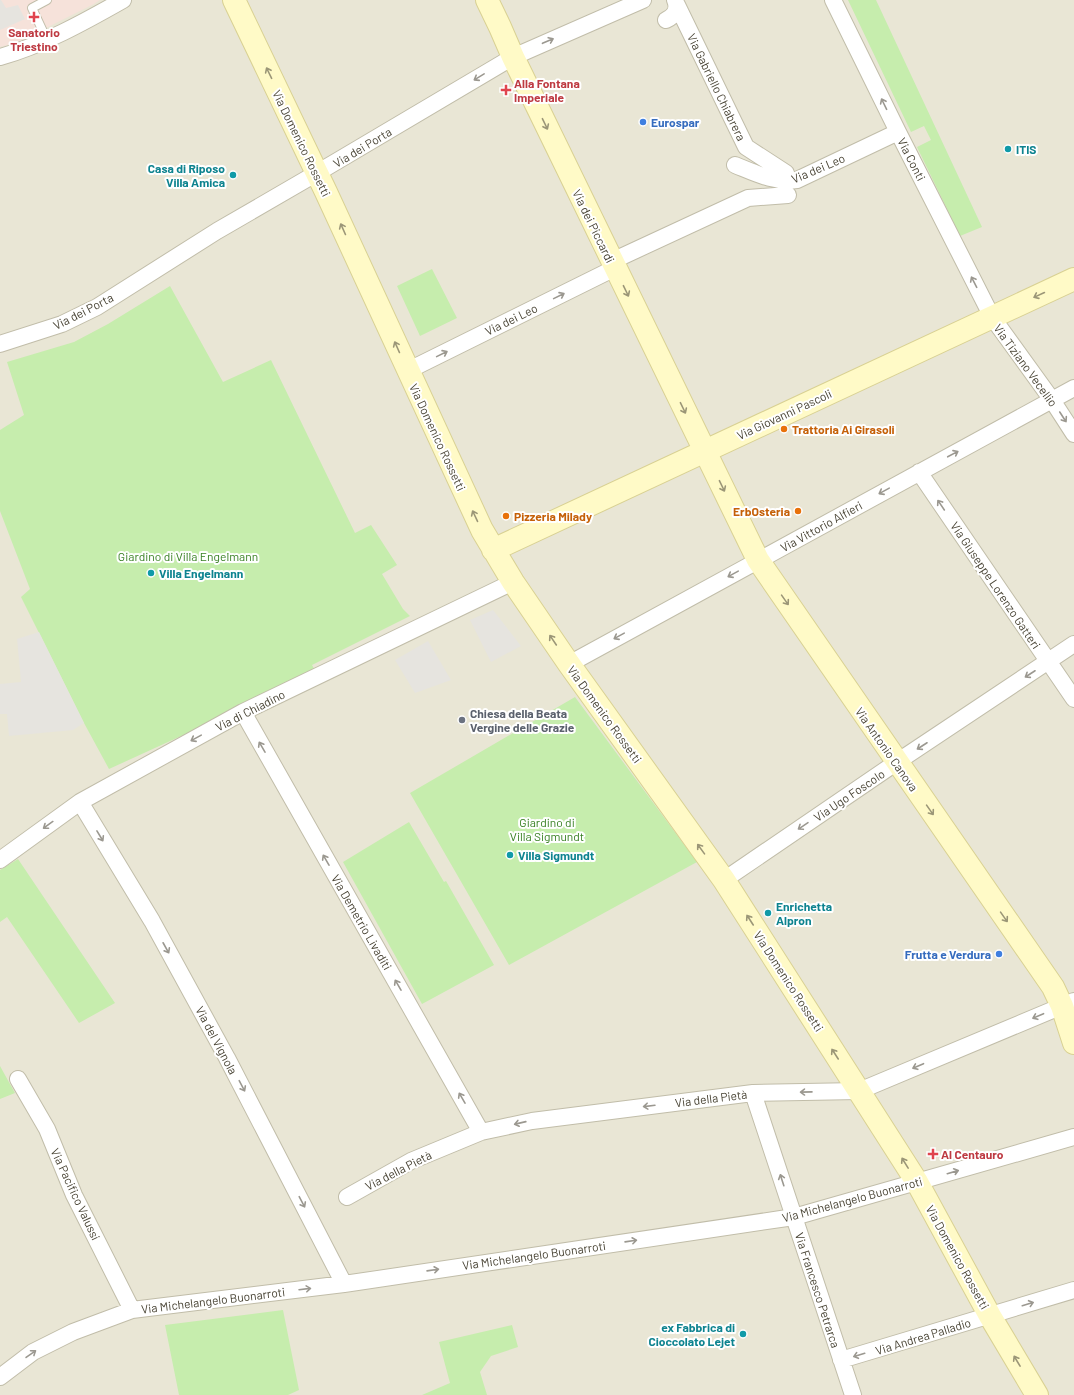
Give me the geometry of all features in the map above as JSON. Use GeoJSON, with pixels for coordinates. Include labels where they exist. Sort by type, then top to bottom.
{"type":"FeatureCollection","features":[{"type":"Feature","properties":{"kind":"main road","name":"Via Domenico Rossetti"},"geometry":{"type":"LineString","coordinates":[[234,0],[317,174],[482,530],[513,582],[569,664],[724,880],[917,1182],[990,1316],[1037,1395]]}},
{"type":"Feature","properties":{"kind":"main road","name":"Via dei Piccardi"},"geometry":{"type":"LineString","coordinates":[[487,0],[513,56],[619,262],[705,451]]}},
{"type":"Feature","properties":{"kind":"main road","name":"Via Giovanni Pascoli"},"geometry":{"type":"LineString","coordinates":[[494,550],[1074,279]]}},
{"type":"Feature","properties":{"kind":"main road","name":"Via Antonio Canova"},"geometry":{"type":"LineString","coordinates":[[705,451],[758,560],[896,762],[1053,987],[1068,1003],[1074,1043]]}},
{"type":"Feature","properties":{"kind":"street"},"geometry":{"type":"LineString","coordinates":[[0,57],[14,54],[47,40],[124,0]]}},
{"type":"Feature","properties":{"kind":"street"},"geometry":{"type":"LineString","coordinates":[[500,0],[500,27]]}},
{"type":"Feature","properties":{"kind":"street","name":"Via dei Porta"},"geometry":{"type":"LineString","coordinates":[[0,344],[62,324],[97,307],[217,231],[317,174],[513,56],[643,0]]}},
{"type":"Feature","properties":{"kind":"street","name":"Via Conti"},"geometry":{"type":"LineString","coordinates":[[833,0],[992,317]]}},
{"type":"Feature","properties":{"kind":"street","name":"Via Gabriello Chiabrera"},"geometry":{"type":"LineString","coordinates":[[666,20],[674,15],[677,10],[676,3]]}},
{"type":"Feature","properties":{"kind":"street","name":"Via Gabriello Chiabrera"},"geometry":{"type":"LineString","coordinates":[[676,3],[746,147],[786,173]]}},
{"type":"Feature","properties":{"kind":"street","name":"Via dei Leo"},"geometry":{"type":"LineString","coordinates":[[735,165],[776,180],[796,180],[898,132]]}},
{"type":"Feature","properties":{"kind":"street","name":"Via dei Leo"},"geometry":{"type":"LineString","coordinates":[[408,371],[619,262],[748,198],[788,195]]}},
{"type":"Feature","properties":{"kind":"street","name":"Via Tiziano Vecellio"},"geometry":{"type":"LineString","coordinates":[[992,317],[1052,400],[1074,434]]}},
{"type":"Feature","properties":{"kind":"street","name":"Via Vittorio Alfieri"},"geometry":{"type":"LineString","coordinates":[[569,664],[1074,388]]}},
{"type":"Feature","properties":{"kind":"street","name":"Via Giuseppe Lorenzo Gatteri"},"geometry":{"type":"LineString","coordinates":[[918,472],[1074,698]]}},
{"type":"Feature","properties":{"kind":"street","name":"Via di Chiadino"},"geometry":{"type":"LineString","coordinates":[[0,860],[80,802],[242,712],[513,582]]}},
{"type":"Feature","properties":{"kind":"street","name":"Via Ugo Foscolo"},"geometry":{"type":"LineString","coordinates":[[724,880],[896,762],[1074,644]]}},
{"type":"Feature","properties":{"kind":"street","name":"Via Demetrio Livaditi"},"geometry":{"type":"LineString","coordinates":[[242,712],[481,1132]]}},
{"type":"Feature","properties":{"kind":"street","name":"Via del Vignola"},"geometry":{"type":"LineString","coordinates":[[80,802],[156,928],[227,1058],[344,1284]]}},
{"type":"Feature","properties":{"kind":"street","name":"Via della Pietà"},"geometry":{"type":"LineString","coordinates":[[347,1197],[411,1161],[481,1132],[532,1120],[753,1093],[859,1091],[1068,1003]]}},
{"type":"Feature","properties":{"kind":"street","name":"Via Pacifico Valussi"},"geometry":{"type":"LineString","coordinates":[[18,1080],[47,1129],[74,1195],[132,1310]]}},
{"type":"Feature","properties":{"kind":"street","name":"Via Francesco Petrarca"},"geometry":{"type":"LineString","coordinates":[[753,1093],[853,1395]]}},
{"type":"Feature","properties":{"kind":"street","name":"Via Michelangelo Buonarroti"},"geometry":{"type":"LineString","coordinates":[[0,1377],[33,1352],[73,1332],[132,1310],[344,1284],[794,1217],[1074,1137]]}},
{"type":"Feature","properties":{"kind":"street","name":"Via Andrea Palladio"},"geometry":{"type":"LineString","coordinates":[[841,1360],[1074,1290]]}},
{"type":"Feature","properties":{"kind":"lane"},"geometry":{"type":"LineString","coordinates":[[47,0],[32,8],[47,40]]}},
{"type":"Feature","properties":{"kind":"shaded area"},"geometry":{"type":"Polygon","coordinates":[[[0,0],[1074,0],[1074,1395],[0,1395],[0,0]]]}},
{"type":"Feature","properties":{"kind":"shaded area","name":"Sanatorio Triestino"},"geometry":{"type":"Polygon","coordinates":[[[0,0],[100,0],[15,43],[0,47],[0,0]]]}},
{"type":"Feature","properties":{"kind":"shaded area"},"geometry":{"type":"Polygon","coordinates":[[[0,0],[6,8],[18,5],[25,19],[0,30],[0,0]]]}},
{"type":"Feature","properties":{"kind":"shaded area"},"geometry":{"type":"Polygon","coordinates":[[[493,610],[521,646],[491,662],[470,620],[493,610]]]}},
{"type":"Feature","properties":{"kind":"shaded area"},"geometry":{"type":"Polygon","coordinates":[[[39,632],[84,723],[73,730],[9,736],[7,714],[0,714],[0,684],[21,682],[17,639],[39,632]]]}},
{"type":"Feature","properties":{"kind":"shaded area"},"geometry":{"type":"Polygon","coordinates":[[[428,641],[451,680],[415,693],[395,660],[428,641]]]}},
{"type":"Feature","properties":{"kind":"green space"},"geometry":{"type":"Polygon","coordinates":[[[848,0],[876,0],[982,227],[960,236],[917,147],[931,140],[924,126],[911,132],[848,0]]]}},
{"type":"Feature","properties":{"kind":"green space"},"geometry":{"type":"Polygon","coordinates":[[[432,269],[457,318],[420,336],[397,286],[432,269]]]}},
{"type":"Feature","properties":{"kind":"green space","name":"Giardino di Villa Engelmann"},"geometry":{"type":"Polygon","coordinates":[[[170,286],[223,382],[271,360],[355,533],[371,525],[397,565],[382,574],[403,609],[410,616],[312,665],[317,674],[109,769],[84,723],[21,597],[30,589],[0,511],[0,430],[24,415],[7,362],[74,342],[108,324],[170,286]]]}},
{"type":"Feature","properties":{"kind":"green space","name":"Giardino di Villa Sigmundt"},"geometry":{"type":"Polygon","coordinates":[[[575,697],[697,862],[509,965],[410,793],[575,697]]]}},
{"type":"Feature","properties":{"kind":"green space"},"geometry":{"type":"Polygon","coordinates":[[[409,822],[444,882],[446,881],[494,965],[422,1004],[343,862],[409,822]]]}},
{"type":"Feature","properties":{"kind":"green space"},"geometry":{"type":"Polygon","coordinates":[[[18,859],[115,1003],[79,1023],[7,917],[0,922],[0,870],[18,859]]]}},
{"type":"Feature","properties":{"kind":"green space"},"geometry":{"type":"Polygon","coordinates":[[[0,1066],[15,1093],[0,1099],[0,1066]]]}},
{"type":"Feature","properties":{"kind":"green space"},"geometry":{"type":"Polygon","coordinates":[[[283,1310],[299,1390],[288,1395],[179,1395],[165,1325],[283,1310]]]}},
{"type":"Feature","properties":{"kind":"green space"},"geometry":{"type":"Polygon","coordinates":[[[512,1325],[518,1347],[491,1356],[480,1372],[487,1395],[422,1395],[450,1383],[439,1342],[512,1325]]]}},
{"type":"Feature","properties":{"kind":"place","name":"Sanatorio Triestino"},"geometry":{"type":"Point","coordinates":[34,17]}},
{"type":"Feature","properties":{"kind":"place","name":"Alla Fontana Imperiale"},"geometry":{"type":"Point","coordinates":[506,90]}},
{"type":"Feature","properties":{"kind":"place","name":"Eurospar"},"geometry":{"type":"Point","coordinates":[643,122]}},
{"type":"Feature","properties":{"kind":"place","name":"ITIS"},"geometry":{"type":"Point","coordinates":[1008,149]}},
{"type":"Feature","properties":{"kind":"place","name":"Casa di Riposo Villa Amica"},"geometry":{"type":"Point","coordinates":[233,175]}},
{"type":"Feature","properties":{"kind":"place","name":"Trattoria Ai Girasoli"},"geometry":{"type":"Point","coordinates":[784,429]}},
{"type":"Feature","properties":{"kind":"place","name":"ErbOsteria"},"geometry":{"type":"Point","coordinates":[798,511]}},
{"type":"Feature","properties":{"kind":"place","name":"Pizzeria Milady"},"geometry":{"type":"Point","coordinates":[506,516]}},
{"type":"Feature","properties":{"kind":"place","name":"Villa Engelmann"},"geometry":{"type":"Point","coordinates":[151,573]}},
{"type":"Feature","properties":{"kind":"place","name":"Chiesa della Beata Vergine delle Grazie"},"geometry":{"type":"Point","coordinates":[462,720]}},
{"type":"Feature","properties":{"kind":"place","name":"Villa Sigmundt"},"geometry":{"type":"Point","coordinates":[510,855]}},
{"type":"Feature","properties":{"kind":"place","name":"Enrichetta Alpron"},"geometry":{"type":"Point","coordinates":[768,913]}},
{"type":"Feature","properties":{"kind":"place","name":"Frutta e Verdura"},"geometry":{"type":"Point","coordinates":[999,954]}},
{"type":"Feature","properties":{"kind":"place","name":"Al Centauro"},"geometry":{"type":"Point","coordinates":[933,1154]}},
{"type":"Feature","properties":{"kind":"place","name":"ex Fabbrica di Cioccolato Lejet"},"geometry":{"type":"Point","coordinates":[743,1334]}}]}
